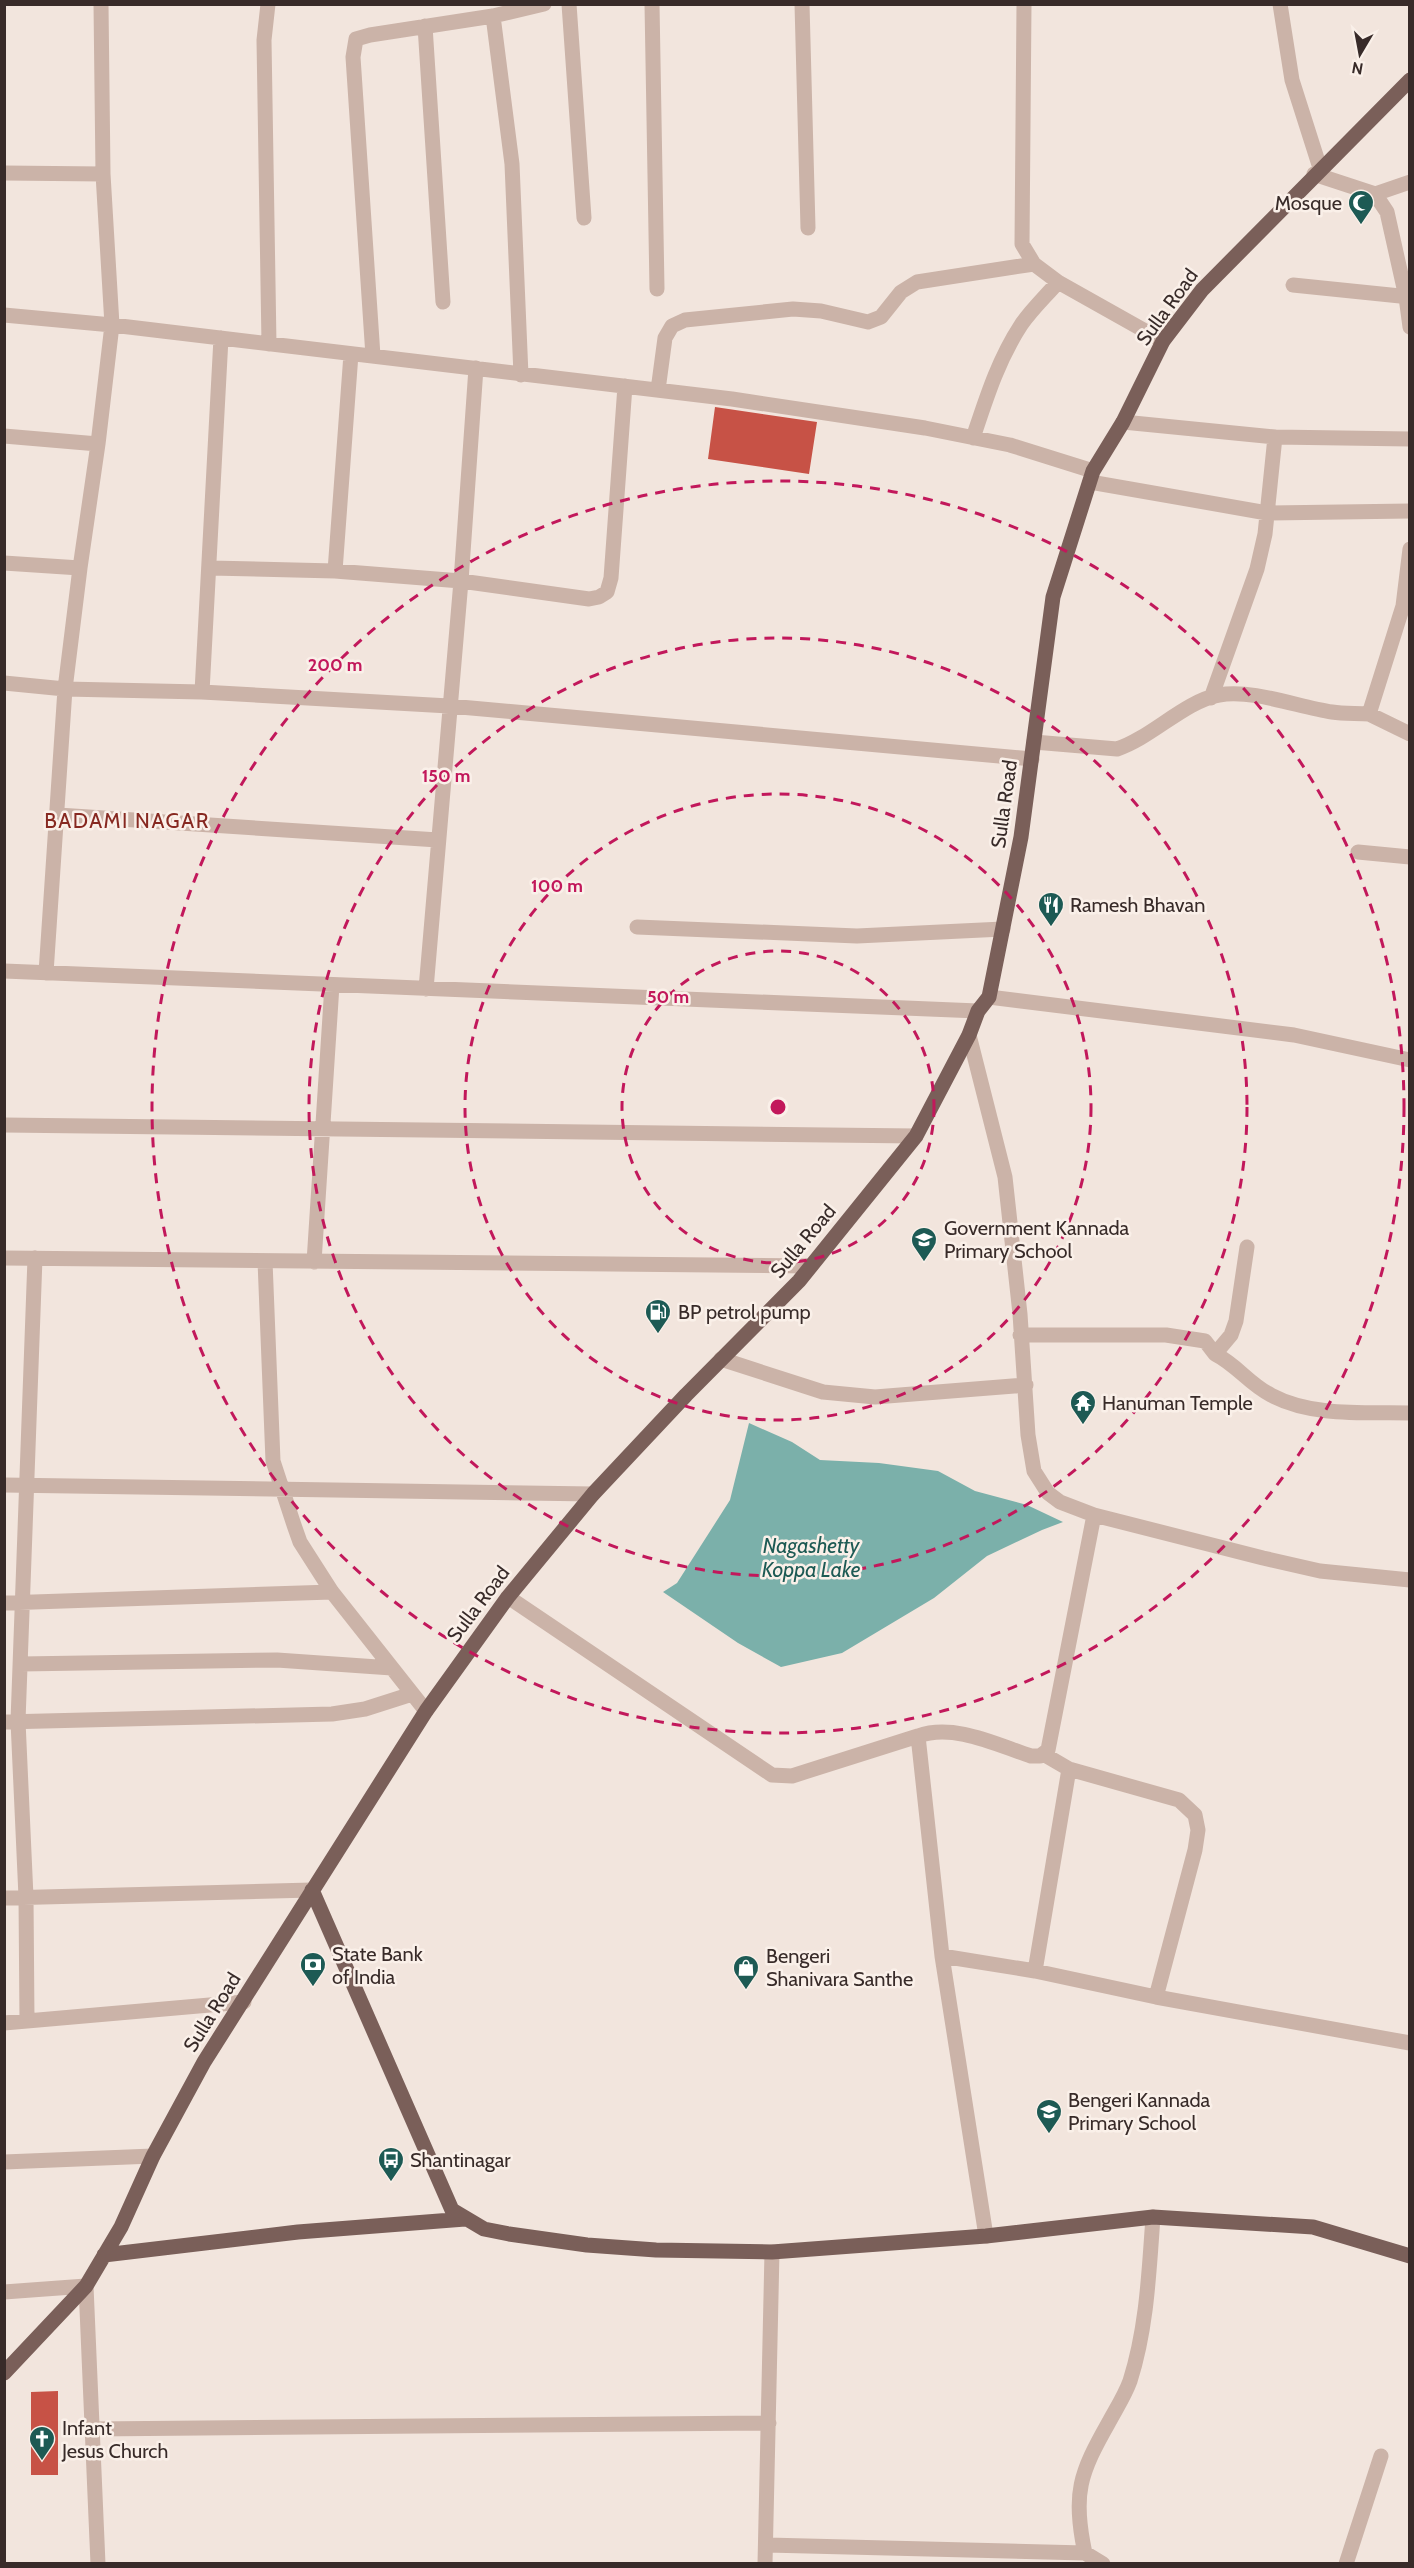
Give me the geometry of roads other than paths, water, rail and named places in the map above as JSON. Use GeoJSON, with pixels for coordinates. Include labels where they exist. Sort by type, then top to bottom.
{"type":"FeatureCollection","features":[{"type":"Feature","properties":{"kind":"main road","name":"Sulla Road"},"geometry":{"type":"LineString","coordinates":[[4,2373],[86,2286],[121,2228],[153,2156],[204,2062],[426,1711],[508,1597],[593,1494],[811,1266],[916,1136],[969,1035],[978,1011],[988,997],[1021,837],[1053,597],[1091,476],[1123,422],[1163,341],[1202,290],[1317,171],[1410,80]]}},
{"type":"Feature","properties":{"kind":"main road"},"geometry":{"type":"LineString","coordinates":[[312,1890],[452,2210],[484,2229],[587,2245],[656,2250],[772,2252],[986,2236],[1154,2217],[1313,2227],[1410,2256]]}},
{"type":"Feature","properties":{"kind":"main road"},"geometry":{"type":"LineString","coordinates":[[104,2255],[298,2232],[465,2219]]}},
{"type":"Feature","properties":{"kind":"street"},"geometry":{"type":"LineString","coordinates":[[46,973],[65,689],[112,325],[103,174],[101,4]]}},
{"type":"Feature","properties":{"kind":"street"},"geometry":{"type":"LineString","coordinates":[[268,4],[264,40],[269,344]]}},
{"type":"Feature","properties":{"kind":"street"},"geometry":{"type":"LineString","coordinates":[[373,356],[353,57],[356,39],[493,16],[544,4]]}},
{"type":"Feature","properties":{"kind":"street"},"geometry":{"type":"LineString","coordinates":[[569,4],[584,218]]}},
{"type":"Feature","properties":{"kind":"street"},"geometry":{"type":"LineString","coordinates":[[652,4],[657,289]]}},
{"type":"Feature","properties":{"kind":"street"},"geometry":{"type":"LineString","coordinates":[[802,4],[808,228]]}},
{"type":"Feature","properties":{"kind":"street"},"geometry":{"type":"LineString","coordinates":[[1024,4],[1022,244],[1034,264],[1058,282],[1163,341]]}},
{"type":"Feature","properties":{"kind":"street"},"geometry":{"type":"LineString","coordinates":[[1280,4],[1292,80],[1317,171],[1375,195],[1387,212],[1408,297],[1410,327]]}},
{"type":"Feature","properties":{"kind":"street"},"geometry":{"type":"LineString","coordinates":[[493,16],[512,164],[521,375]]}},
{"type":"Feature","properties":{"kind":"street"},"geometry":{"type":"LineString","coordinates":[[425,26],[443,302]]}},
{"type":"Feature","properties":{"kind":"street"},"geometry":{"type":"LineString","coordinates":[[4,173],[103,174]]}},
{"type":"Feature","properties":{"kind":"street"},"geometry":{"type":"LineString","coordinates":[[1375,195],[1410,182]]}},
{"type":"Feature","properties":{"kind":"street"},"geometry":{"type":"LineString","coordinates":[[658,390],[665,338],[672,326],[685,320],[793,309],[821,311],[868,322],[881,317],[901,292],[916,282],[1034,264]]}},
{"type":"Feature","properties":{"kind":"street"},"geometry":{"type":"LineString","coordinates":[[973,438],[992,380],[1006,349],[1022,324],[1058,282]]}},
{"type":"Feature","properties":{"kind":"street"},"geometry":{"type":"LineString","coordinates":[[1293,285],[1408,297]]}},
{"type":"Feature","properties":{"kind":"street"},"geometry":{"type":"LineString","coordinates":[[4,315],[112,325],[658,390],[914,427],[1010,445],[1091,476],[1267,513],[1410,511]]}},
{"type":"Feature","properties":{"kind":"street"},"geometry":{"type":"LineString","coordinates":[[202,692],[221,338]]}},
{"type":"Feature","properties":{"kind":"street"},"geometry":{"type":"LineString","coordinates":[[335,572],[351,354]]}},
{"type":"Feature","properties":{"kind":"street"},"geometry":{"type":"LineString","coordinates":[[426,989],[461,581],[476,368]]}},
{"type":"Feature","properties":{"kind":"street"},"geometry":{"type":"LineString","coordinates":[[210,568],[335,572],[461,581],[574,598],[599,597],[607,592],[611,578],[625,386]]}},
{"type":"Feature","properties":{"kind":"street"},"geometry":{"type":"LineString","coordinates":[[1123,422],[1275,437],[1410,439]]}},
{"type":"Feature","properties":{"kind":"street"},"geometry":{"type":"LineString","coordinates":[[4,436],[98,444]]}},
{"type":"Feature","properties":{"kind":"street"},"geometry":{"type":"LineString","coordinates":[[1211,698],[1257,569],[1267,513],[1275,437]]}},
{"type":"Feature","properties":{"kind":"street"},"geometry":{"type":"LineString","coordinates":[[1369,714],[1403,606],[1410,549]]}},
{"type":"Feature","properties":{"kind":"street"},"geometry":{"type":"LineString","coordinates":[[4,563],[80,568]]}},
{"type":"Feature","properties":{"kind":"street"},"geometry":{"type":"LineString","coordinates":[[4,683],[65,689],[202,692],[449,706],[1032,759]]}},
{"type":"Feature","properties":{"kind":"street"},"geometry":{"type":"LineString","coordinates":[[1034,742],[1117,749],[1130,745],[1198,703],[1234,694],[1334,712],[1369,714],[1410,734]]}},
{"type":"Feature","properties":{"kind":"street"},"geometry":{"type":"LineString","coordinates":[[58,815],[438,840]]}},
{"type":"Feature","properties":{"kind":"street"},"geometry":{"type":"LineString","coordinates":[[1358,852],[1410,857]]}},
{"type":"Feature","properties":{"kind":"street"},"geometry":{"type":"LineString","coordinates":[[637,927],[857,936],[1003,929]]}},
{"type":"Feature","properties":{"kind":"street"},"geometry":{"type":"LineString","coordinates":[[4,971],[978,1011]]}},
{"type":"Feature","properties":{"kind":"street"},"geometry":{"type":"LineString","coordinates":[[314,1262],[332,985]]}},
{"type":"Feature","properties":{"kind":"street"},"geometry":{"type":"LineString","coordinates":[[988,997],[1294,1035],[1410,1060]]}},
{"type":"Feature","properties":{"kind":"street"},"geometry":{"type":"LineString","coordinates":[[969,1035],[1005,1177],[1020,1314],[1028,1435],[1034,1472],[1048,1493],[1060,1502],[1094,1515],[1320,1571],[1410,1580]]}},
{"type":"Feature","properties":{"kind":"street"},"geometry":{"type":"LineString","coordinates":[[4,1125],[916,1136]]}},
{"type":"Feature","properties":{"kind":"street"},"geometry":{"type":"LineString","coordinates":[[1215,1354],[1231,1335],[1236,1321],[1247,1247]]}},
{"type":"Feature","properties":{"kind":"street"},"geometry":{"type":"LineString","coordinates":[[4,1258],[811,1266]]}},
{"type":"Feature","properties":{"kind":"street"},"geometry":{"type":"LineString","coordinates":[[27,2021],[26,1897],[11,1722],[21,1664],[35,1258]]}},
{"type":"Feature","properties":{"kind":"street"},"geometry":{"type":"LineString","coordinates":[[265,1261],[273,1461],[300,1542],[332,1592],[426,1711]]}},
{"type":"Feature","properties":{"kind":"street"},"geometry":{"type":"LineString","coordinates":[[1020,1335],[1166,1335],[1205,1341],[1215,1354],[1231,1362],[1251,1384],[1273,1396],[1299,1405],[1338,1412],[1410,1413]]}},
{"type":"Feature","properties":{"kind":"street"},"geometry":{"type":"LineString","coordinates":[[721,1359],[824,1392],[875,1397],[1026,1385]]}},
{"type":"Feature","properties":{"kind":"street"},"geometry":{"type":"LineString","coordinates":[[4,1485],[593,1494]]}},
{"type":"Feature","properties":{"kind":"street"},"geometry":{"type":"LineString","coordinates":[[1045,1755],[1051,1746],[1094,1515]]}},
{"type":"Feature","properties":{"kind":"street"},"geometry":{"type":"LineString","coordinates":[[4,1603],[332,1592]]}},
{"type":"Feature","properties":{"kind":"street"},"geometry":{"type":"LineString","coordinates":[[508,1597],[772,1775],[792,1776],[930,1731],[947,1731],[978,1738],[1031,1756],[1045,1755],[1069,1769],[1179,1800],[1195,1815],[1198,1830],[1156,1997]]}},
{"type":"Feature","properties":{"kind":"street"},"geometry":{"type":"LineString","coordinates":[[21,1664],[277,1660],[392,1668]]}},
{"type":"Feature","properties":{"kind":"street"},"geometry":{"type":"LineString","coordinates":[[11,1722],[332,1714],[365,1709],[412,1694]]}},
{"type":"Feature","properties":{"kind":"street"},"geometry":{"type":"LineString","coordinates":[[918,1736],[942,1956],[986,2236]]}},
{"type":"Feature","properties":{"kind":"street"},"geometry":{"type":"LineString","coordinates":[[1035,1971],[1069,1769]]}},
{"type":"Feature","properties":{"kind":"street"},"geometry":{"type":"LineString","coordinates":[[4,1898],[312,1890]]}},
{"type":"Feature","properties":{"kind":"street"},"geometry":{"type":"LineString","coordinates":[[942,1956],[1035,1971],[1156,1997],[1410,2043]]}},
{"type":"Feature","properties":{"kind":"street"},"geometry":{"type":"LineString","coordinates":[[4,2023],[244,2002]]}},
{"type":"Feature","properties":{"kind":"street"},"geometry":{"type":"LineString","coordinates":[[4,2162],[153,2156]]}},
{"type":"Feature","properties":{"kind":"street"},"geometry":{"type":"LineString","coordinates":[[1085,2553],[1078,2502],[1082,2476],[1130,2382],[1142,2327],[1154,2217]]}},
{"type":"Feature","properties":{"kind":"street"},"geometry":{"type":"LineString","coordinates":[[765,2564],[770,2423],[772,2252]]}},
{"type":"Feature","properties":{"kind":"street"},"geometry":{"type":"LineString","coordinates":[[4,2292],[86,2286],[98,2564]]}},
{"type":"Feature","properties":{"kind":"street"},"geometry":{"type":"LineString","coordinates":[[92,2429],[770,2423]]}},
{"type":"Feature","properties":{"kind":"street"},"geometry":{"type":"LineString","coordinates":[[1346,2564],[1381,2456]]}},
{"type":"Feature","properties":{"kind":"street"},"geometry":{"type":"LineString","coordinates":[[767,2545],[902,2557],[1085,2553],[1103,2564]]}},
{"type":"Feature","properties":{"kind":"water","name":"Nagashetty Koppa Lake"},"geometry":{"type":"Polygon","coordinates":[[[749,1423],[792,1442],[820,1460],[879,1463],[938,1471],[975,1491],[1027,1505],[1063,1522],[987,1556],[934,1598],[842,1653],[781,1667],[738,1643],[663,1592],[677,1583],[730,1500],[749,1423]]]}},
{"type":"Feature","properties":{"kind":"place","name":"Mosque"},"geometry":{"type":"Point","coordinates":[1361,226]}},
{"type":"Feature","properties":{"kind":"place","name":"Ramesh Bhavan"},"geometry":{"type":"Point","coordinates":[1051,928]}},
{"type":"Feature","properties":{"kind":"place","name":"Government Kannada Primary School"},"geometry":{"type":"Point","coordinates":[924,1263]}},
{"type":"Feature","properties":{"kind":"place","name":"BP petrol pump"},"geometry":{"type":"Point","coordinates":[658,1335]}},
{"type":"Feature","properties":{"kind":"place","name":"Hanuman Temple"},"geometry":{"type":"Point","coordinates":[1083,1426]}},
{"type":"Feature","properties":{"kind":"place","name":"State Bank of India"},"geometry":{"type":"Point","coordinates":[313,1988]}},
{"type":"Feature","properties":{"kind":"place","name":"Bengeri Shanivara Santhe"},"geometry":{"type":"Point","coordinates":[746,1991]}},
{"type":"Feature","properties":{"kind":"place","name":"Bengeri Kannada Primary School"},"geometry":{"type":"Point","coordinates":[1049,2135]}},
{"type":"Feature","properties":{"kind":"place","name":"Shantinagar"},"geometry":{"type":"Point","coordinates":[391,2183]}},
{"type":"Feature","properties":{"kind":"place","name":"Infant Jesus Church"},"geometry":{"type":"Point","coordinates":[42,2462]}},
{"type":"Feature","properties":{"kind":"district","name":"BADAMI NAGAR"},"geometry":{"type":"Point","coordinates":[127,820]}}]}
